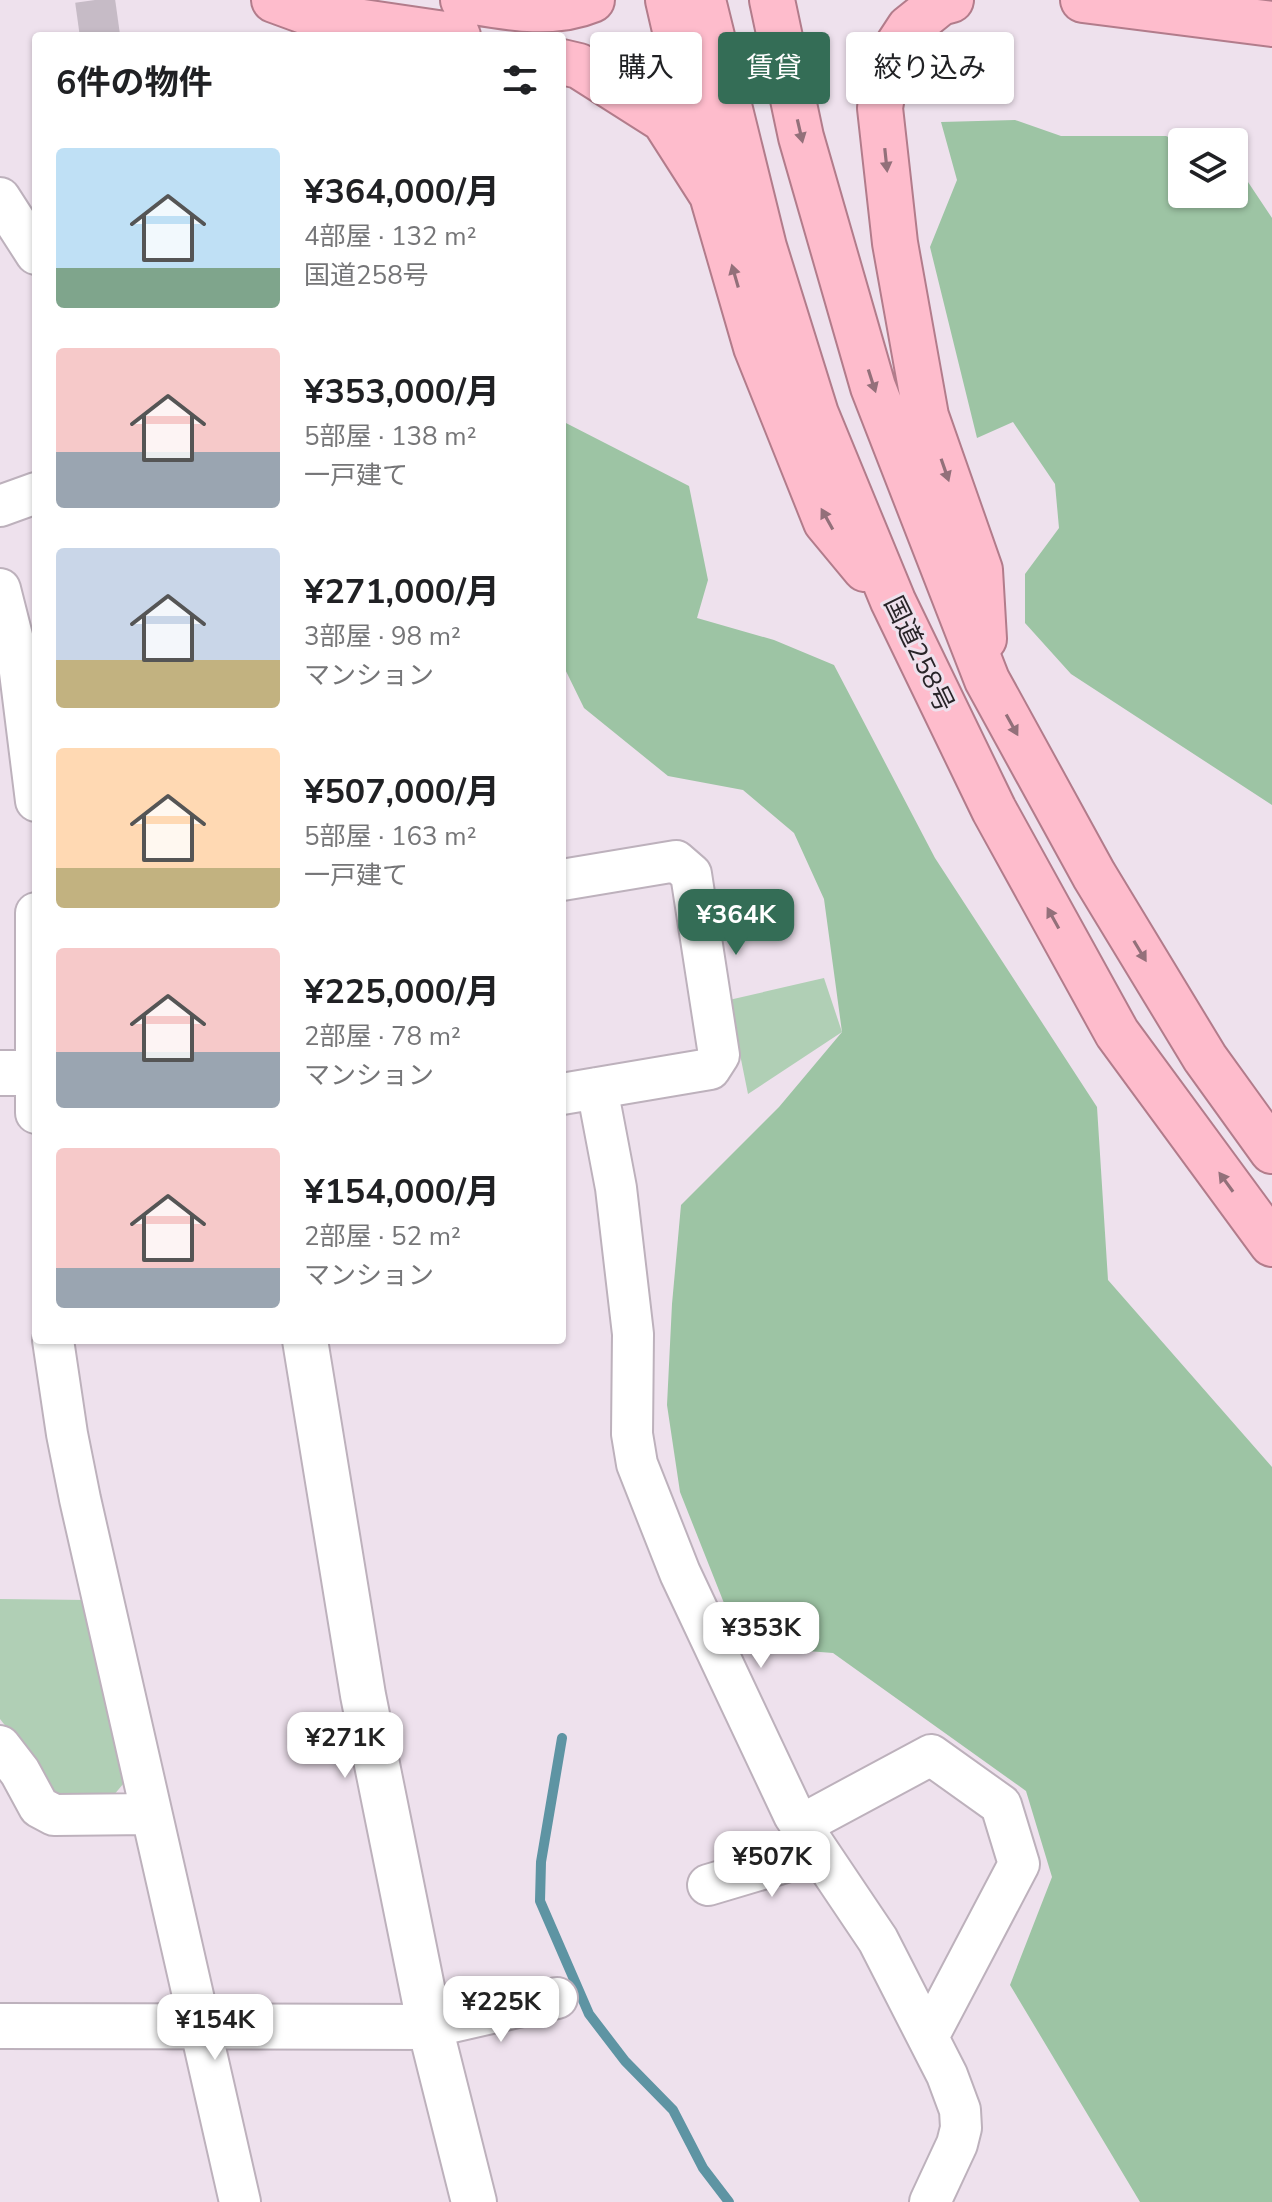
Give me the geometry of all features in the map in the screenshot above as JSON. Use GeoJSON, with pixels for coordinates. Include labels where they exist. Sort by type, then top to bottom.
{"type":"FeatureCollection","features":[{"type":"Feature","properties":{"kind":"highway"},"geometry":{"type":"LineString","coordinates":[[274,0],[315,15],[431,32]]}},
{"type":"Feature","properties":{"kind":"highway"},"geometry":{"type":"LineString","coordinates":[[463,0],[516,9],[574,8],[592,0]]}},
{"type":"Feature","properties":{"kind":"highway"},"geometry":{"type":"LineString","coordinates":[[668,0],[712,195],[756,347],[826,522],[893,601]]}},
{"type":"Feature","properties":{"kind":"highway","name":"国道258号"},"geometry":{"type":"LineString","coordinates":[[703,0],[764,247],[811,398],[893,601],[994,810],[1117,1033],[1272,1244]]}},
{"type":"Feature","properties":{"kind":"highway","name":"国道258号"},"geometry":{"type":"LineString","coordinates":[[772,0],[801,137],[873,387],[987,680],[1094,875],[1189,1032],[1272,1151]]}},
{"type":"Feature","properties":{"kind":"highway"},"geometry":{"type":"LineString","coordinates":[[951,0],[940,3],[909,28],[888,60],[880,108],[895,243],[926,416],[980,570],[987,680]]}},
{"type":"Feature","properties":{"kind":"highway"},"geometry":{"type":"LineString","coordinates":[[1083,0],[1272,24]]}},
{"type":"Feature","properties":{"kind":"highway"},"geometry":{"type":"LineString","coordinates":[[566,63],[579,66],[664,120],[712,195]]}},
{"type":"Feature","properties":{"kind":"street"},"geometry":{"type":"LineString","coordinates":[[0,198],[32,248]]}},
{"type":"Feature","properties":{"kind":"street"},"geometry":{"type":"LineString","coordinates":[[0,506],[32,494]]}},
{"type":"Feature","properties":{"kind":"street"},"geometry":{"type":"LineString","coordinates":[[0,589],[19,664],[32,769]]}},
{"type":"Feature","properties":{"kind":"street"},"geometry":{"type":"LineString","coordinates":[[566,879],[676,861],[691,874],[719,1055],[710,1069],[580,1091],[616,1188],[633,1334],[632,1434],[637,1464],[680,1573],[810,1838],[878,1940],[928,2037],[960,2110],[961,2128],[957,2144],[930,2202]]}},
{"type":"Feature","properties":{"kind":"street"},"geometry":{"type":"LineString","coordinates":[[27,1083],[32,989]]}},
{"type":"Feature","properties":{"kind":"street"},"geometry":{"type":"LineString","coordinates":[[54,1344],[80,1499],[240,2202]]}},
{"type":"Feature","properties":{"kind":"street"},"geometry":{"type":"LineString","coordinates":[[306,1344],[363,1695],[430,2027],[474,2202]]}},
{"type":"Feature","properties":{"kind":"street"},"geometry":{"type":"LineString","coordinates":[[0,1746],[20,1772],[39,1807],[54,1815],[151,1814]]}},
{"type":"Feature","properties":{"kind":"street"},"geometry":{"type":"LineString","coordinates":[[708,1885],[810,1838],[931,1755],[1001,1805],[1019,1864],[928,2037]]}},
{"type":"Feature","properties":{"kind":"street"},"geometry":{"type":"LineString","coordinates":[[0,2026],[199,2029],[430,2027],[557,1998]]}},
{"type":"Feature","properties":{"kind":"green space"},"geometry":{"type":"Polygon","coordinates":[[[1015,120],[1061,136],[1166,136],[1168,208],[1248,208],[1248,182],[1272,218],[1272,805],[1071,674],[1025,623],[1025,574],[1059,528],[1055,484],[1013,422],[977,438],[930,247],[957,180],[941,122],[1015,120]]]}},
{"type":"Feature","properties":{"kind":"green space"},"geometry":{"type":"Polygon","coordinates":[[[566,423],[689,486],[708,580],[697,618],[774,640],[834,665],[935,858],[1097,1107],[1108,1280],[1272,1467],[1272,2202],[1140,2202],[1010,1985],[1052,1877],[1026,1791],[833,1653],[741,1646],[680,1492],[667,1405],[681,1205],[779,1107],[842,1032],[824,899],[794,833],[743,790],[668,776],[584,708],[566,671],[566,423]]]}},
{"type":"Feature","properties":{"kind":"green space"},"geometry":{"type":"Polygon","coordinates":[[[824,978],[842,1032],[748,1094],[729,1000],[824,978]]]}},
{"type":"Feature","properties":{"kind":"green space"},"geometry":{"type":"Polygon","coordinates":[[[0,1599],[89,1600],[129,1777],[113,1796],[62,1796],[51,1790],[0,1719],[0,1599]]]}},
{"type":"Feature","properties":{"kind":"waterway"},"geometry":{"type":"LineString","coordinates":[[562,1738],[541,1862],[540,1901],[589,2014],[625,2061],[673,2110],[703,2168],[729,2202]]}},
{"type":"Feature","properties":{"kind":"tunnel"},"geometry":{"type":"LineString","coordinates":[[95,0],[99,32]]}}]}
